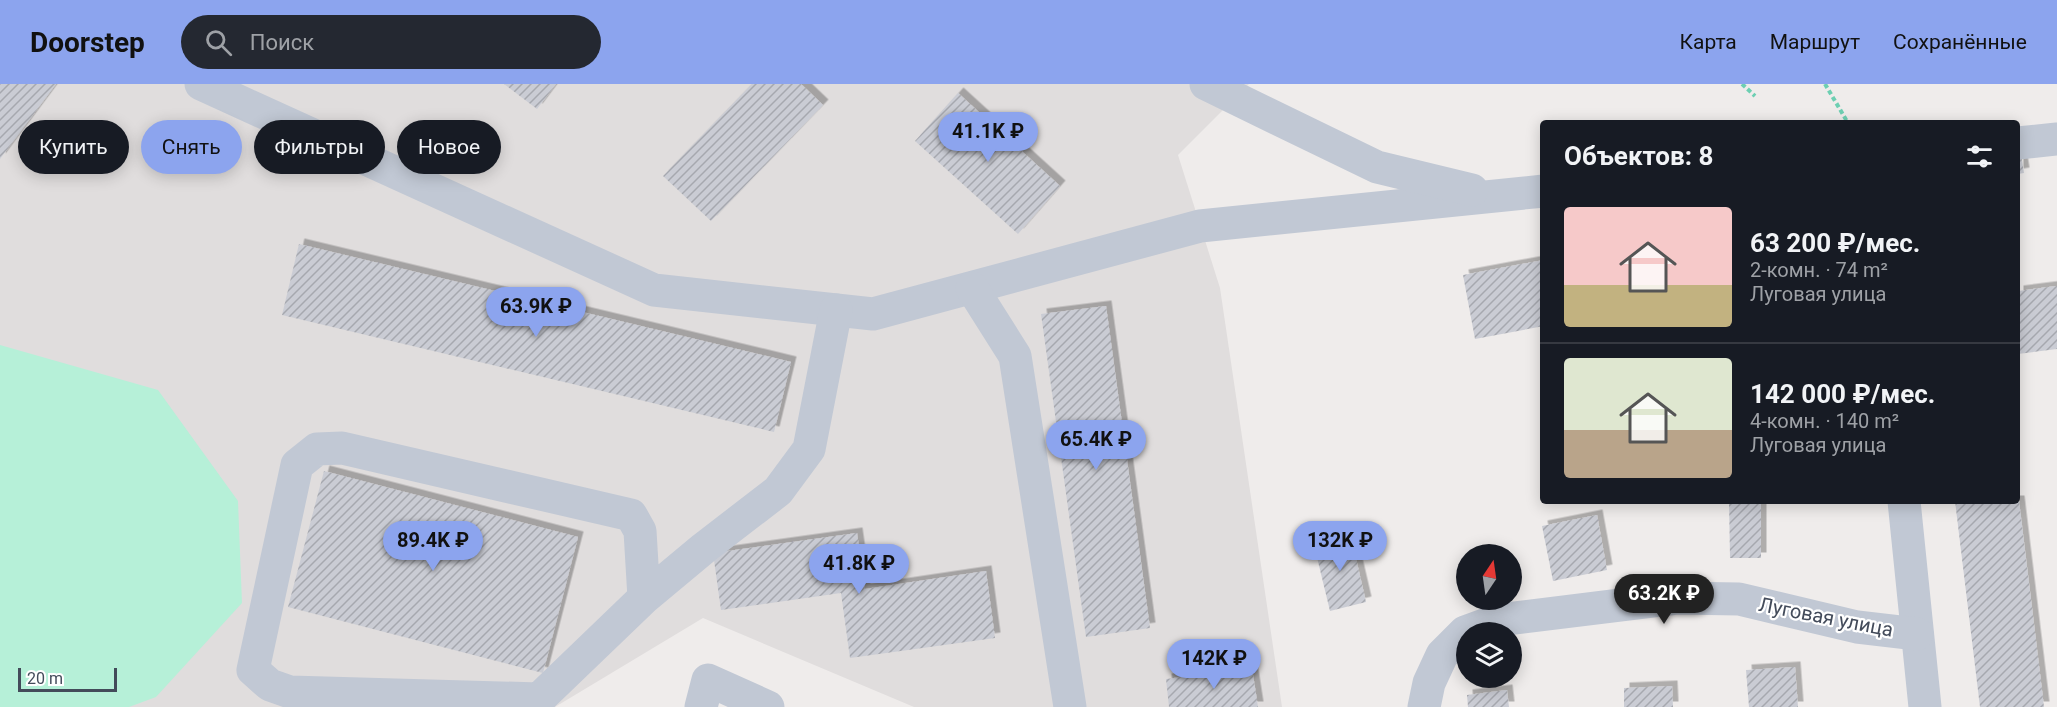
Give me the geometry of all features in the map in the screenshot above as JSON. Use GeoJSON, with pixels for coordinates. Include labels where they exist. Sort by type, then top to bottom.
{"type":"FeatureCollection","features":[{"type":"Feature","properties":{"kind":"street"},"geometry":{"type":"LineString","coordinates":[[201,84],[654,290],[873,314],[1200,226],[1540,191]]}},
{"type":"Feature","properties":{"kind":"street"},"geometry":{"type":"LineString","coordinates":[[1206,84],[1377,167],[1498,196]]}},
{"type":"Feature","properties":{"kind":"street"},"geometry":{"type":"LineString","coordinates":[[2020,143],[2057,139]]}},
{"type":"Feature","properties":{"kind":"street"},"geometry":{"type":"LineString","coordinates":[[972,288],[1015,356],[1070,707]]}},
{"type":"Feature","properties":{"kind":"street"},"geometry":{"type":"LineString","coordinates":[[644,598],[640,531],[630,515],[342,448],[317,449],[297,465],[253,670],[270,685],[290,692],[539,699],[644,598],[778,491],[809,449],[836,310]]}},
{"type":"Feature","properties":{"kind":"street"},"geometry":{"type":"LineString","coordinates":[[1904,504],[1925,707]]}},
{"type":"Feature","properties":{"kind":"street","name":"Луговая улица"},"geometry":{"type":"LineString","coordinates":[[1424,707],[1429,683],[1443,655],[1465,633],[1498,620],[1677,598],[1739,599],[1857,627],[1917,634]]}},
{"type":"Feature","properties":{"kind":"street"},"geometry":{"type":"LineString","coordinates":[[701,707],[708,680],[768,707]]}},
{"type":"Feature","properties":{"kind":"path"},"geometry":{"type":"LineString","coordinates":[[1742,84],[1755,96]]}},
{"type":"Feature","properties":{"kind":"path"},"geometry":{"type":"LineString","coordinates":[[1825,84],[1846,120]]}},
{"type":"Feature","properties":{"kind":"shaded area"},"geometry":{"type":"Polygon","coordinates":[[[0,84],[1249,84],[1178,155],[1220,288],[1282,707],[914,707],[703,618],[555,707],[0,707],[0,84]]]}},
{"type":"Feature","properties":{"kind":"green space"},"geometry":{"type":"Polygon","coordinates":[[[0,345],[158,390],[238,501],[242,603],[156,697],[129,707],[0,707],[0,345]]]}},
{"type":"Feature","properties":{"kind":"building"},"geometry":{"type":"Polygon","coordinates":[[[0,84],[56,84],[29,120],[18,120],[18,135],[0,159],[0,84]]]}},
{"type":"Feature","properties":{"kind":"building"},"geometry":{"type":"Polygon","coordinates":[[[504,84],[556,84],[537,109],[504,84]]]}},
{"type":"Feature","properties":{"kind":"building"},"geometry":{"type":"Polygon","coordinates":[[[752,84],[801,84],[823,105],[711,221],[663,176],[752,84]]]}},
{"type":"Feature","properties":{"kind":"building"},"geometry":{"type":"Polygon","coordinates":[[[958,93],[1060,186],[1018,234],[915,141],[958,93]]]}},
{"type":"Feature","properties":{"kind":"building"},"geometry":{"type":"Polygon","coordinates":[[[2020,154],[2024,173],[2020,174],[2020,154]]]}},
{"type":"Feature","properties":{"kind":"building"},"geometry":{"type":"Polygon","coordinates":[[[299,244],[791,362],[774,432],[282,315],[299,244]]]}},
{"type":"Feature","properties":{"kind":"building"},"geometry":{"type":"Polygon","coordinates":[[[1540,261],[1540,327],[1475,339],[1463,275],[1540,261]]]}},
{"type":"Feature","properties":{"kind":"building"},"geometry":{"type":"Polygon","coordinates":[[[2057,286],[2057,349],[2020,354],[2020,291],[2057,286]]]}},
{"type":"Feature","properties":{"kind":"building"},"geometry":{"type":"Polygon","coordinates":[[[1106,306],[1150,628],[1086,637],[1041,314],[1106,306]]]}},
{"type":"Feature","properties":{"kind":"building"},"geometry":{"type":"Polygon","coordinates":[[[324,471],[578,537],[543,673],[288,607],[324,471]]]}},
{"type":"Feature","properties":{"kind":"building"},"geometry":{"type":"Polygon","coordinates":[[[1729,504],[1761,504],[1761,558],[1730,558],[1729,504]]]}},
{"type":"Feature","properties":{"kind":"building"},"geometry":{"type":"Polygon","coordinates":[[[1955,504],[2019,504],[2044,707],[1980,707],[1955,504]]]}},
{"type":"Feature","properties":{"kind":"building"},"geometry":{"type":"Polygon","coordinates":[[[1597,515],[1607,570],[1553,581],[1542,526],[1597,515]]]}},
{"type":"Feature","properties":{"kind":"building"},"geometry":{"type":"Polygon","coordinates":[[[857,533],[865,589],[986,571],[995,638],[850,658],[841,593],[721,610],[713,553],[857,533]]]}},
{"type":"Feature","properties":{"kind":"building"},"geometry":{"type":"Polygon","coordinates":[[[1350,533],[1366,602],[1330,611],[1313,541],[1350,533]]]}},
{"type":"Feature","properties":{"kind":"building"},"geometry":{"type":"Polygon","coordinates":[[[1795,667],[1798,707],[1749,707],[1746,670],[1795,667]]]}},
{"type":"Feature","properties":{"kind":"building"},"geometry":{"type":"Polygon","coordinates":[[[1252,668],[1258,707],[1169,707],[1166,679],[1252,668]]]}},
{"type":"Feature","properties":{"kind":"building"},"geometry":{"type":"Polygon","coordinates":[[[1672,686],[1673,707],[1624,707],[1624,688],[1672,686]]]}},
{"type":"Feature","properties":{"kind":"building"},"geometry":{"type":"Polygon","coordinates":[[[1507,690],[1509,707],[1468,707],[1467,695],[1507,690]]]}}]}
